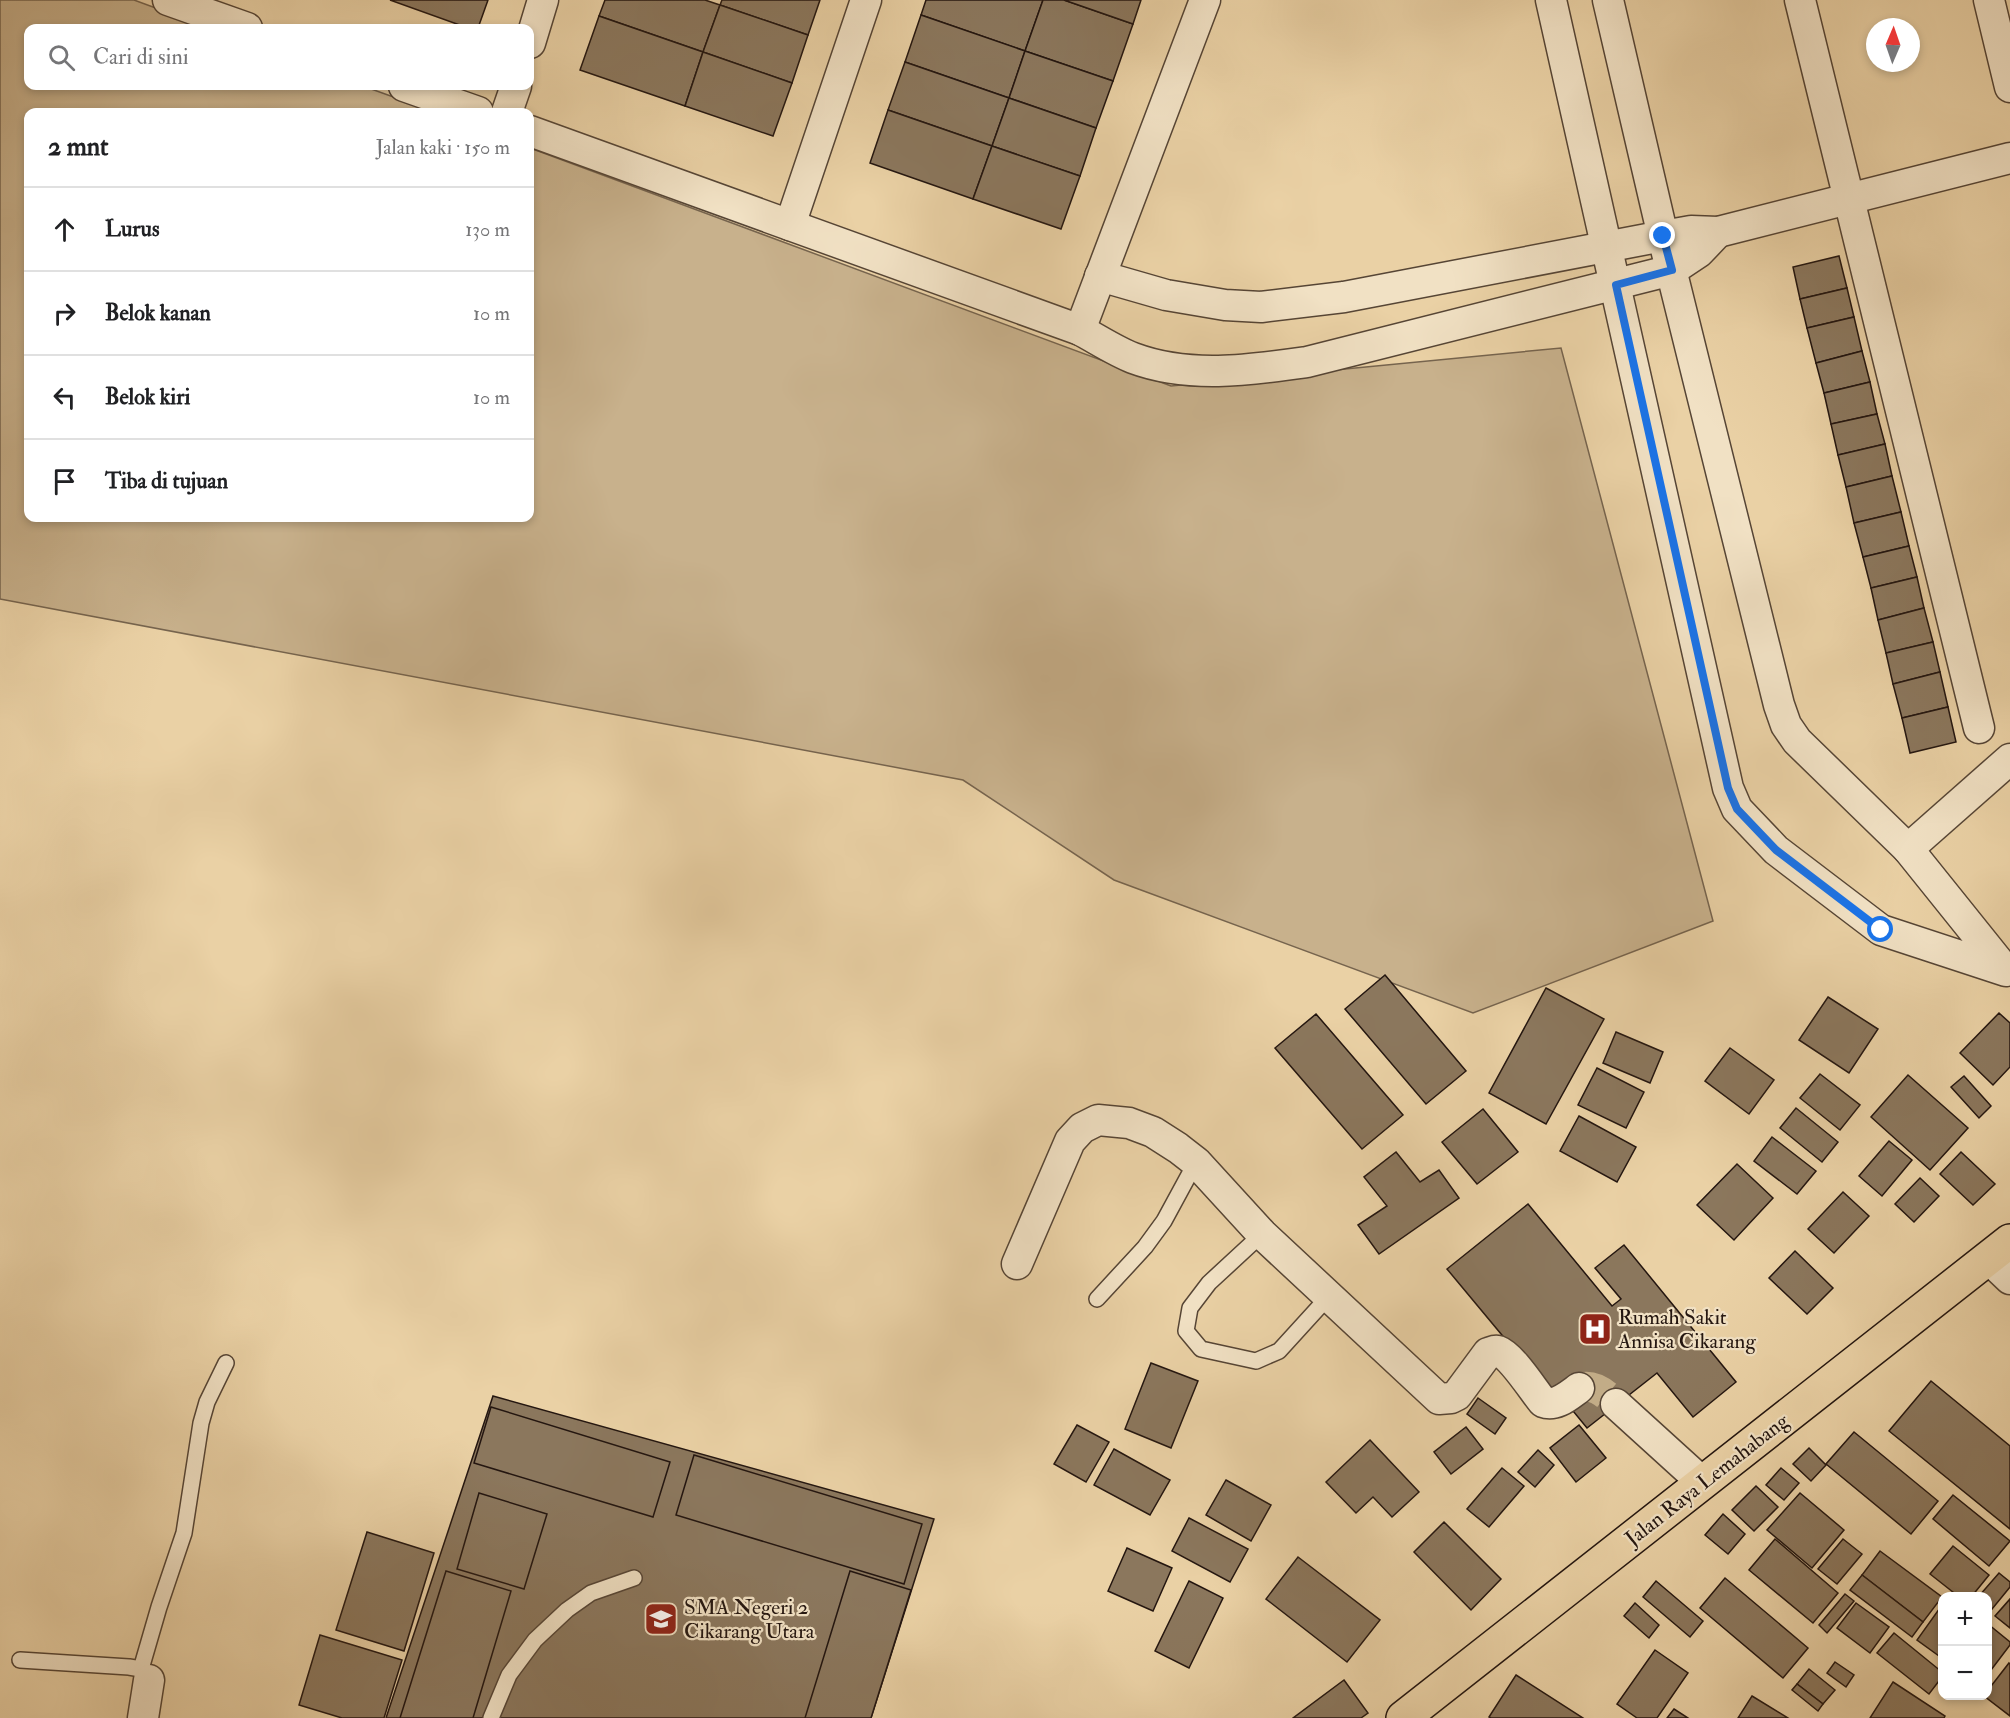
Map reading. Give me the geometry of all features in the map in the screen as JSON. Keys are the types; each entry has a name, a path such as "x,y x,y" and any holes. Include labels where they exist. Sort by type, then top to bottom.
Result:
{"main road":[{"name":"Jalan Raya Lemahabang","path":"1403,1718 1704,1483 2003,1260"}],"street":[{"path":"168,0 200,5 239,24"},
{"path":"534,30 543,0"},
{"path":"790,225 866,0"},
{"path":"1080,330 1205,0"},
{"path":"1551,0 1726,776 1737,809 1776,850 1881,930 2008,973"},
{"path":"1608,0 1663,236 1779,705 1786,725 1797,741 1908,849 2008,973"},
{"path":"1800,0 1979,728"},
{"path":"1989,0 2010,87"},
{"path":"415,90 467,108"},
{"path":"508,108 515,90"},
{"path":"534,132 1080,330 1133,358 1177,368 1246,371 1307,362 1616,285 1672,270 1699,252 1718,232"},
{"path":"1100,276 1166,295 1225,305 1261,307 1344,297 1663,236 1703,230 1718,232 2010,158"},
{"path":"1908,849 2010,759"},
{"path":"1017,1264 1070,1141 1082,1128 1098,1120 1129,1123 1152,1131 1196,1162 1262,1234 1330,1295 1438,1399 1457,1395 1488,1353 1493,1351 1498,1351 1507,1357 1543,1402 1548,1404 1559,1402 1579,1388"},
{"path":"1616,1404 1704,1483"},
{"path":"143,1718 145,1674"}],"lane":[{"path":"1096,1299 1158,1230 1196,1162"},
{"path":"1262,1234 1209,1283 1190,1308 1186,1331 1201,1349 1256,1361 1279,1351 1330,1295"},
{"path":"20,1660 145,1674 159,1607 184,1533 201,1423 207,1402 226,1363"},
{"path":"491,1718 508,1675 535,1640 567,1610 591,1593 634,1578"}],"shaded area":[{"path":"0,0 134,0 199,24 24,24 24,90 374,90 424,108 24,108 24,522 534,522 534,149 1171,386 1561,348 1713,921 1473,1013 1114,880 963,780 0,599"}],"building":[{"path":"390,0 488,0 479,24 457,24"},
{"path":"605,0 705,0 720,5 703,52 599,16"},
{"path":"722,0 820,0 808,35 720,5"},
{"path":"926,0 1043,0 1025,51 921,15"},
{"path":"1043,0 1064,0 1133,24 1113,81 1025,51"},
{"path":"1064,0 1141,0 1133,24"},
{"path":"720,5 808,35 792,83 703,52"},
{"path":"921,15 1025,51 1009,98 905,62"},
{"path":"599,16 703,52 685,106 580,70"},
{"path":"1025,51 1113,81 1096,128 1009,98"},
{"path":"703,52 792,83 773,136 685,106"},
{"path":"905,62 1009,98 992,146 888,110"},
{"path":"1009,98 1096,128 1080,176 992,146"},
{"path":"888,110 992,146 973,199 870,163"},
{"path":"992,146 1080,176 1061,229 973,199"},
{"path":"1839,256 1847,288 1800,299 1793,267"},
{"path":"1847,288 1854,317 1807,328 1800,299"},
{"path":"1854,317 1862,351 1816,363 1807,328"},
{"path":"1862,351 1870,382 1824,393 1816,363"},
{"path":"1870,382 1877,414 1831,424 1824,393"},
{"path":"1877,414 1885,444 1838,455 1831,424"},
{"path":"1885,444 1892,476 1846,487 1838,455"},
{"path":"1892,476 1901,512 1854,523 1846,487"},
{"path":"1901,512 1909,546 1863,557 1854,523"},
{"path":"1909,546 1917,577 1871,588 1863,557"},
{"path":"1917,577 1924,608 1878,620 1871,588"},
{"path":"1924,608 1933,642 1886,653 1878,620"},
{"path":"1933,642 1940,672 1893,684 1886,653"},
{"path":"1940,672 1948,707 1902,718 1893,684"},
{"path":"1948,707 1956,742 1910,753 1902,718"},
{"path":"1385,975 1466,1071 1426,1104 1345,1009"},
{"path":"1546,988 1604,1019 1546,1124 1489,1093"},
{"path":"1828,997 1878,1029 1849,1073 1799,1040"},
{"path":"1999,1013 2010,1023 2010,1067 1993,1085 1960,1053"},
{"path":"1316,1014 1403,1115 1362,1149 1275,1048"},
{"path":"1616,1032 1663,1052 1650,1083 1603,1063"},
{"path":"1730,1048 1774,1080 1749,1114 1705,1081"},
{"path":"1597,1068 1644,1092 1626,1128 1578,1105"},
{"path":"1820,1074 1860,1105 1840,1130 1800,1098"},
{"path":"1908,1075 1968,1128 1930,1170 1871,1117"},
{"path":"1964,1076 1991,1106 1979,1118 1951,1087"},
{"path":"1796,1108 1838,1142 1822,1162 1780,1128"},
{"path":"1483,1109 1518,1152 1477,1184 1442,1142"},
{"path":"1579,1116 1636,1147 1617,1182 1560,1151"},
{"path":"1772,1137 1816,1171 1797,1194 1754,1161"},
{"path":"1889,1141 1912,1160 1882,1196 1859,1176"},
{"path":"1396,1152 1420,1182 1439,1170 1459,1198 1379,1254 1358,1225 1387,1206 1364,1177"},
{"path":"1961,1152 1995,1184 1973,1205 1940,1174"},
{"path":"1737,1164 1773,1198 1734,1240 1697,1205"},
{"path":"1920,1178 1939,1196 1914,1222 1895,1204"},
{"path":"1843,1192 1869,1216 1834,1253 1808,1229"},
{"name":"Rumah Sakit Annisa Cikarang","path":"1528,1204 1612,1306 1621,1299 1595,1268 1624,1245 1736,1382 1693,1417 1657,1373 1587,1428 1569,1406 1510,1357 1516,1352 1447,1269"},
{"path":"1795,1251 1833,1288 1807,1314 1769,1278"},
{"path":"1151,1363 1198,1381 1171,1448 1125,1429"},
{"path":"1931,1381 2010,1446 2010,1529 1889,1431"},
{"name":"SMA Negeri 2 Cikarang Utara","path":"493,1396 934,1519 871,1718 386,1718"},
{"path":"1478,1398 1506,1418 1495,1434 1467,1414"},
{"path":"491,1407 670,1462 653,1517 474,1463"},
{"path":"1077,1425 1109,1442 1086,1482 1054,1464"},
{"path":"1579,1425 1606,1458 1576,1482 1550,1448"},
{"path":"1466,1427 1483,1449 1451,1474 1434,1452"},
{"path":"1854,1432 1938,1501 1911,1534 1826,1464"},
{"path":"1370,1440 1419,1492 1392,1517 1373,1497 1356,1513 1326,1482"},
{"path":"1809,1448 1826,1465 1811,1481 1793,1464"},
{"path":"1114,1449 1170,1480 1150,1515 1094,1485"},
{"path":"1538,1450 1554,1465 1535,1487 1518,1472"},
{"path":"694,1455 922,1524 904,1584 676,1515"},
{"path":"1502,1468 1524,1486 1489,1527 1467,1509"},
{"path":"1781,1468 1799,1483 1784,1500 1766,1485"},
{"path":"1226,1480 1271,1505 1251,1541 1206,1515"},
{"path":"1756,1486 1778,1507 1754,1531 1732,1510"},
{"path":"479,1493 547,1514 524,1589 457,1569"},
{"path":"1800,1493 1844,1530 1812,1568 1767,1530"},
{"path":"1953,1495 2010,1541 1989,1566 1933,1519"},
{"path":"1723,1514 1745,1534 1728,1554 1705,1535"},
{"path":"1189,1518 1248,1549 1230,1582 1172,1551"},
{"path":"1444,1522 1501,1579 1471,1610 1414,1552"},
{"path":"367,1532 434,1553 404,1651 336,1630"},
{"path":"1775,1539 1838,1593 1813,1623 1749,1570"},
{"path":"1843,1539 1862,1554 1837,1584 1818,1569"},
{"path":"1953,1546 1989,1575 1975,1592 1953,1592 1930,1574"},
{"path":"1127,1548 1172,1568 1153,1611 1108,1591"},
{"path":"1880,1551 1938,1594 1938,1602 1923,1622 1862,1575"},
{"path":"1298,1557 1380,1620 1347,1662 1266,1599"},
{"path":"446,1571 511,1591 473,1718 400,1718"},
{"path":"850,1571 911,1590 871,1718 805,1718"},
{"path":"1999,1573 2010,1582 2010,1587 1992,1609 1992,1592 1982,1592"},
{"path":"1862,1575 1923,1622 1912,1637 1850,1590"},
{"path":"1725,1578 1808,1648 1783,1678 1700,1608"},
{"path":"1189,1581 1223,1598 1189,1668 1155,1651"},
{"path":"1656,1581 1703,1621 1690,1637 1643,1597"},
{"path":"1845,1594 1854,1601 1827,1633 1819,1625"},
{"path":"2010,1599 2010,1628 1995,1616"},
{"path":"1635,1603 1659,1625 1649,1638 1624,1616"},
{"path":"1856,1603 1889,1627 1870,1653 1837,1628"},
{"path":"1938,1611 1938,1655 1917,1640"},
{"path":"1992,1627 2010,1642 1992,1669"},
{"path":"1894,1633 1938,1669 1938,1682 1929,1694 1877,1653"},
{"path":"320,1635 402,1660 384,1718 342,1718 299,1705"},
{"path":"1655,1650 1688,1673 1657,1718 1637,1718 1617,1704"},
{"path":"1835,1662 1854,1675 1846,1687 1827,1673"},
{"path":"2009,1663 2010,1716 1989,1700 1992,1700 1992,1685"},
{"path":"1809,1669 1835,1690 1823,1704 1797,1684"},
{"path":"1516,1675 1583,1718 1489,1717"},
{"path":"1344,1680 1368,1713 1361,1718 1293,1718"},
{"path":"1893,1682 1945,1716 1944,1718 1870,1718"},
{"path":"1797,1684 1823,1704 1818,1711 1792,1690"},
{"path":"1752,1696 1788,1718 1738,1718"},
{"path":"1674,1709 1688,1718 1667,1718"}],"tunnel":[{"path":"1579,1388 1595,1388 1616,1404"}],"place":[{"name":"Rumah Sakit Annisa Cikarang","path":"1595,1329"},
{"name":"SMA Negeri 2 Cikarang Utara","path":"661,1619"}],"route":[{"path":"1663,236 1672,270 1616,285 1728,788 1737,809 1776,850 1881,930"}]}
